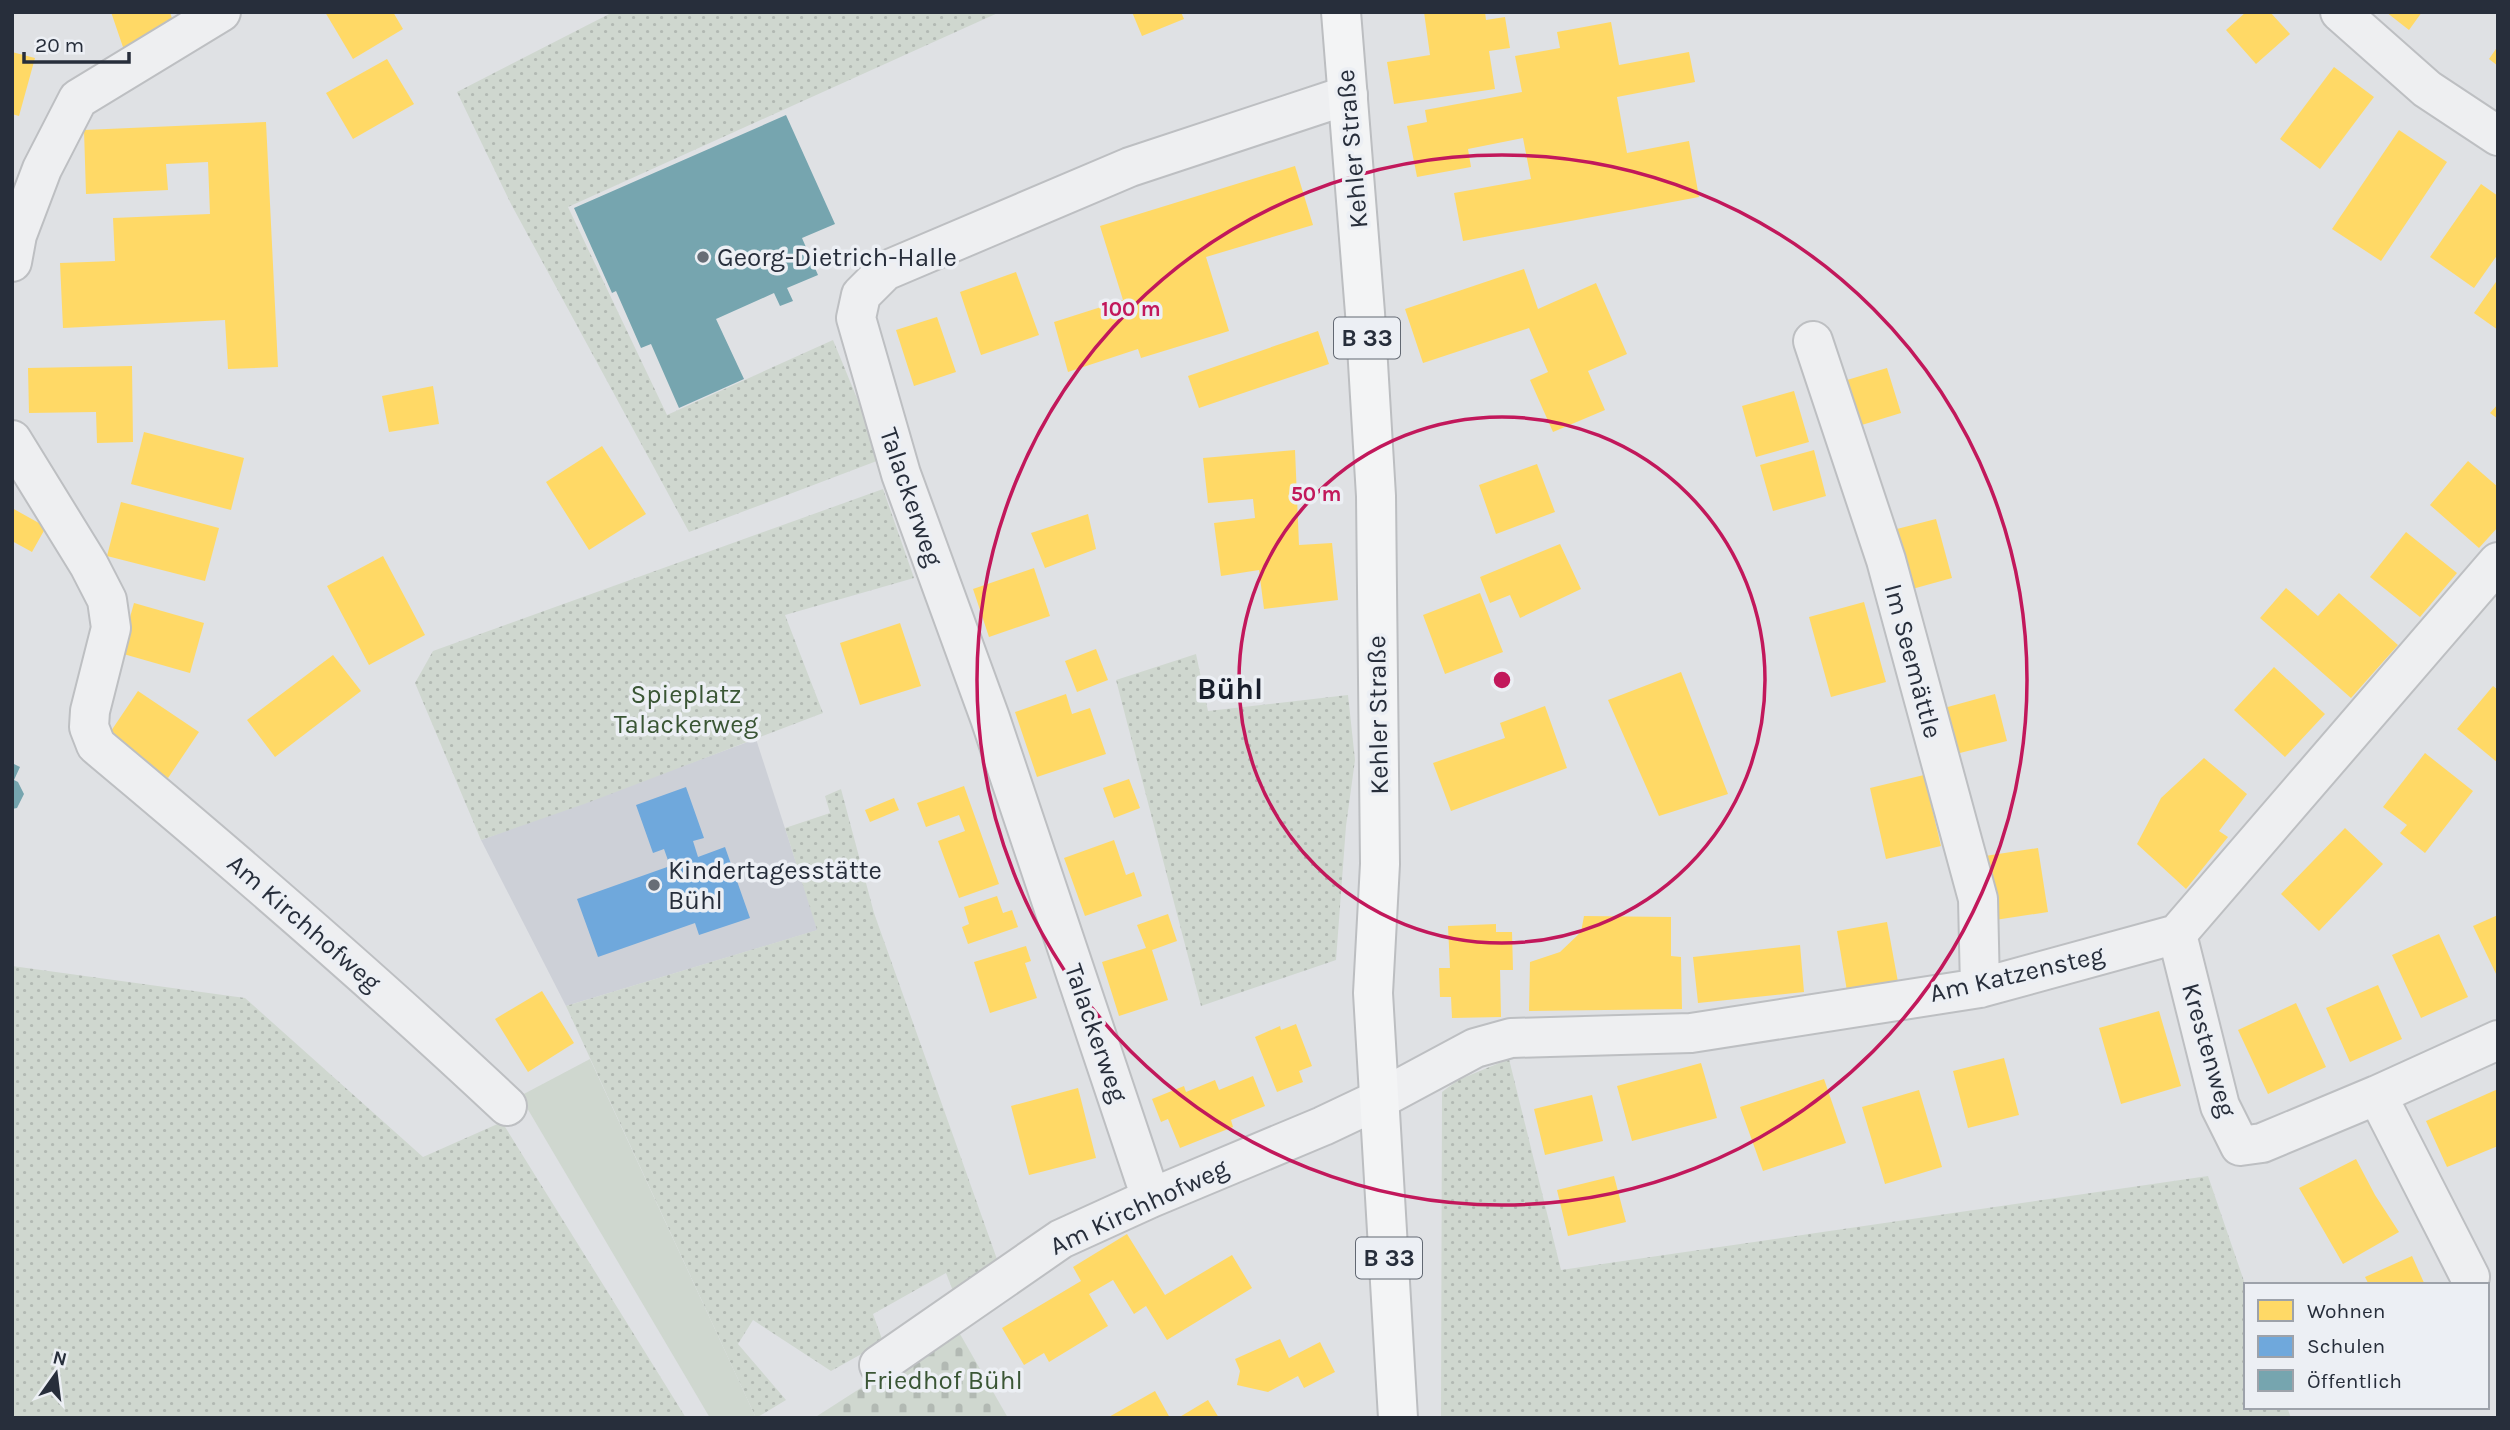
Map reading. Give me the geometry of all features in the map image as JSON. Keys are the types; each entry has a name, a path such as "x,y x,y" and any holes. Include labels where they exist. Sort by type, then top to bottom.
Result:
{"main road":[{"name":"Kehler Straße","path":"1341,12 1376,496 1380,864 1373,993 1398,1418"}],"street":[{"path":"12,262 18,235 42,169 78,99 220,12"},
{"path":"2340,12 2427,89 2498,136"},
{"name":"Talackerweg","path":"1151,1198 990,718 901,474 856,318 861,295 885,271 1130,167 1348,95"},
{"name":"Im Seemättle","path":"1813,341 1885,560 1978,900 1980,988"},
{"name":"Am Kirchhofweg","path":"12,440 89,565 107,600 111,628 90,711 89,727 96,745 202,834 507,1106"},
{"path":"2177,934 2498,562"},
{"name":"Am Katzensteg","path":"1380,1099 1475,1048 1511,1038 1691,1032 1980,988 2177,934"},
{"name":"Krestenweg","path":"2177,934 2220,1105 2240,1146 2262,1143 2498,1040"},
{"path":"2377,1095 2470,1278"},
{"name":"Am Kirchhofweg","path":"879,1365 1062,1238 1380,1099"}],"shaded area":[{"name":"Kindertagesstätte Bühl","path":"756,739 818,930 566,1006 481,840"}],"green space":[{"path":"613,12 1000,12 568,207 667,415 833,340 882,459 689,532 511,204 457,92"},
{"name":"Spieplatz Talackerweg","path":"883,489 914,578 785,615 823,713 587,803 481,840 415,683 433,651"},
{"path":"1196,654 1208,711 1348,695 1355,760 1346,826 1336,960 1201,1006 1116,680"},
{"path":"841,789 874,913 998,1262 953,1291 946,1273 873,1314 883,1342 831,1371 753,1320 738,1344 786,1400 756,1418 566,1006 817,930 785,828 830,813 825,796"},
{"path":"12,966 245,998 423,1157 502,1122 686,1418 12,1418"},
{"path":"590,1059 756,1418 710,1418 520,1096"},
{"path":"1509,1059 1561,1270 2208,1176 2245,1283 2244,1409 2288,1409 2291,1418 1441,1418 1442,1092 1458,1080"},
{"name":"Friedhof Bühl","path":"956,1327 1008,1418 814,1418"}],"building: Wohnen":[{"path":"111,12 170,12 175,28 124,50"},
{"path":"325,12 393,12 403,29 353,59"},
{"path":"1132,12 1181,12 1184,19 1142,36"},
{"path":"1424,12 1485,12 1486,20 1505,17 1510,48 1489,51 1495,89 1394,104 1387,62 1430,55"},
{"path":"2246,12 2270,12 2290,34 2256,64 2226,30"},
{"path":"2386,12 2422,12 2409,30"},
{"path":"1611,22 1619,65 1689,52 1695,82 1617,97 1627,153 1689,141 1699,197 1463,241 1454,193 1531,179 1523,138 1468,149 1471,167 1417,177 1407,126 1427,122 1425,110 1522,92 1515,56 1560,48 1557,32"},
{"path":"2498,46 2498,66 2489,59"},
{"path":"12,52 35,58 19,116 12,114"},
{"path":"387,59 414,104 353,139 326,93"},
{"path":"2334,67 2374,97 2320,169 2280,139"},
{"path":"266,122 278,367 228,369 225,320 63,328 60,263 115,261 113,218 210,214 208,162 166,164 168,190 86,194 84,130"},
{"path":"2399,130 2447,162 2381,261 2332,229"},
{"path":"1295,166 1313,225 1206,257 1229,331 1141,358 1138,349 1068,372 1054,322 1123,300 1100,226"},
{"path":"2481,184 2498,196 2498,254 2474,288 2430,257"},
{"path":"1524,269 1538,309 1596,283 1627,354 1588,371 1605,410 1553,432 1530,380 1548,372 1529,328 1423,363 1405,309"},
{"path":"1016,272 1039,335 981,355 960,292"},
{"path":"2498,279 2498,330 2474,313"},
{"path":"937,317 956,372 914,386 896,330"},
{"path":"1318,331 1329,364 1199,408 1188,376"},
{"path":"132,366 133,442 97,443 96,412 29,413 28,368"},
{"path":"1887,368 1901,413 1852,428 1837,383"},
{"path":"433,386 439,424 389,432 382,396"},
{"path":"1794,391 1809,442 1756,457 1742,406"},
{"path":"2498,404 2498,419 2490,413"},
{"path":"144,432 244,458 231,510 131,484"},
{"path":"602,446 646,514 589,550 546,482"},
{"path":"1295,450 1299,545 1332,543 1338,600 1264,609 1259,570 1221,576 1214,523 1255,518 1253,499 1208,503 1203,458"},
{"path":"1814,450 1826,496 1773,511 1760,465"},
{"path":"2468,461 2498,487 2498,527 2479,548 2430,505"},
{"path":"1537,464 1555,512 1496,534 1479,485"},
{"path":"121,502 219,528 205,581 107,556"},
{"path":"12,508 46,527 32,552 12,541"},
{"path":"1088,514 1096,549 1045,568 1031,533"},
{"path":"1936,519 1952,578 1905,591 1889,531"},
{"path":"2406,532 2457,573 2420,617 2370,577"},
{"path":"1560,544 1581,589 1520,618 1510,595 1490,603 1480,577"},
{"path":"383,556 425,635 369,665 327,586"},
{"path":"1034,568 1050,616 989,637 973,589"},
{"path":"2286,588 2318,616 2339,593 2398,645 2351,698 2260,618"},
{"path":"1480,593 1503,652 1445,674 1423,615"},
{"path":"1864,602 1886,682 1831,697 1809,617"},
{"path":"134,603 204,623 190,673 120,653"},
{"path":"900,623 921,686 860,705 840,643"},
{"path":"1096,649 1108,680 1077,692 1065,661"},
{"path":"333,655 361,691 275,757 247,720"},
{"path":"2274,667 2325,714 2285,757 2234,710"},
{"path":"1681,672 1728,794 1659,816 1608,700"},
{"path":"2493,686 2498,690 2498,763 2457,729"},
{"path":"138,691 199,732 168,778 107,737"},
{"path":"1066,694 1072,714 1090,708 1106,754 1037,777 1015,712"},
{"path":"1995,694 2007,741 1956,754 1944,708"},
{"path":"1545,706 1567,768 1451,811 1433,763 1505,738 1500,723"},
{"path":"2425,753 2473,791 2425,853 2400,833 2407,825 2383,807"},
{"path":"2204,758 2247,794 2219,831 2228,837 2186,889 2137,844 2161,798"},
{"path":"1924,775 1941,846 1886,859 1870,788"},
{"path":"1129,779 1140,808 1114,818 1103,788"},
{"path":"964,786 999,884 959,898 938,841 965,831 959,815 926,827 917,803"},
{"path":"894,798 899,810 870,822 865,810"},
{"path":"2345,828 2383,864 2319,931 2281,894"},
{"path":"1114,840 1126,875 1134,872 1142,896 1085,916 1064,858"},
{"path":"2038,848 2048,912 1995,920 1985,856"},
{"path":"997,896 1003,913 1012,910 1018,927 968,944 962,927 969,924 964,907"},
{"path":"1168,914 1177,941 1152,950 1168,1000 1119,1016 1102,962 1146,948 1137,925"},
{"path":"2498,915 2498,978 2473,926"},
{"path":"1584,916 1671,917 1671,956 1681,957 1682,1009 1529,1011 1530,962 1560,952 1581,932"},
{"path":"1887,922 1898,982 1847,991 1837,931"},
{"path":"1496,924 1496,932 1512,932 1513,970 1500,970 1501,1017 1452,1018 1451,997 1440,997 1439,968 1450,968 1448,926"},
{"path":"2439,934 2468,997 2421,1018 2392,955"},
{"path":"1800,945 1804,992 1698,1003 1693,957"},
{"path":"1026,946 1031,961 1025,963 1037,998 990,1013 974,962"},
{"path":"2378,985 2402,1039 2350,1062 2326,1008"},
{"path":"542,991 574,1043 528,1072 495,1019"},
{"path":"2296,1003 2326,1067 2268,1094 2238,1030"},
{"path":"2159,1011 2181,1086 2121,1104 2099,1028"},
{"path":"1296,1024 1312,1066 1299,1071 1303,1082 1277,1092 1255,1037 1280,1026 1281,1030"},
{"path":"2004,1058 2019,1115 1968,1128 1953,1071"},
{"path":"1701,1063 1717,1118 1632,1141 1617,1086"},
{"path":"1253,1076 1265,1106 1231,1120 1233,1127 1180,1148 1168,1119 1161,1122 1152,1099 1184,1086 1186,1092 1215,1080 1219,1090"},
{"path":"1824,1079 1846,1143 1763,1171 1740,1107"},
{"path":"1078,1088 1096,1158 1029,1175 1011,1106"},
{"path":"2498,1089 2498,1146 2447,1167 2426,1121"},
{"path":"1919,1090 1942,1167 1885,1184 1862,1107"},
{"path":"1592,1095 1603,1141 1545,1155 1534,1109"},
{"path":"2356,1159 2399,1232 2343,1264 2299,1188"},
{"path":"1614,1176 1626,1222 1568,1236 1557,1190"},
{"path":"1127,1234 1165,1295 1232,1255 1252,1288 1167,1340 1146,1306 1134,1314 1113,1280 1089,1294 1108,1326 1049,1362 1044,1353 1024,1365 1002,1328 1081,1281 1073,1267"},
{"path":"2412,1256 2424,1283 2368,1283 2365,1277"},
{"path":"1280,1339 1289,1358 1320,1342 1335,1372 1304,1388 1298,1376 1268,1392 1237,1385 1240,1371 1235,1359"},
{"path":"1155,1391 1170,1418 1107,1418"},
{"path":"1208,1400 1219,1418 1178,1418"}],"building: Schulen":[{"path":"686,787 704,838 693,841 698,857 725,847 750,918 699,935 695,923 598,957 577,899 670,866 664,849 653,853 636,805"}],"building: Öffentlich":[{"name":"Georg-Dietrich-Halle","path":"786,115 835,224 802,238 818,275 787,288 793,301 780,306 774,293 716,319 744,379 679,408 651,344 641,348 616,291 612,293 574,208"},
{"path":"12,763 20,767 14,780 24,794 17,808 12,809"}],"place":[{"name":"Georg-Dietrich-Halle","path":"703,257"},
{"name":"Kindertagesstätte Bühl","path":"654,885"}],"district":[{"name":"Bühl","path":"1230,689"}]}
